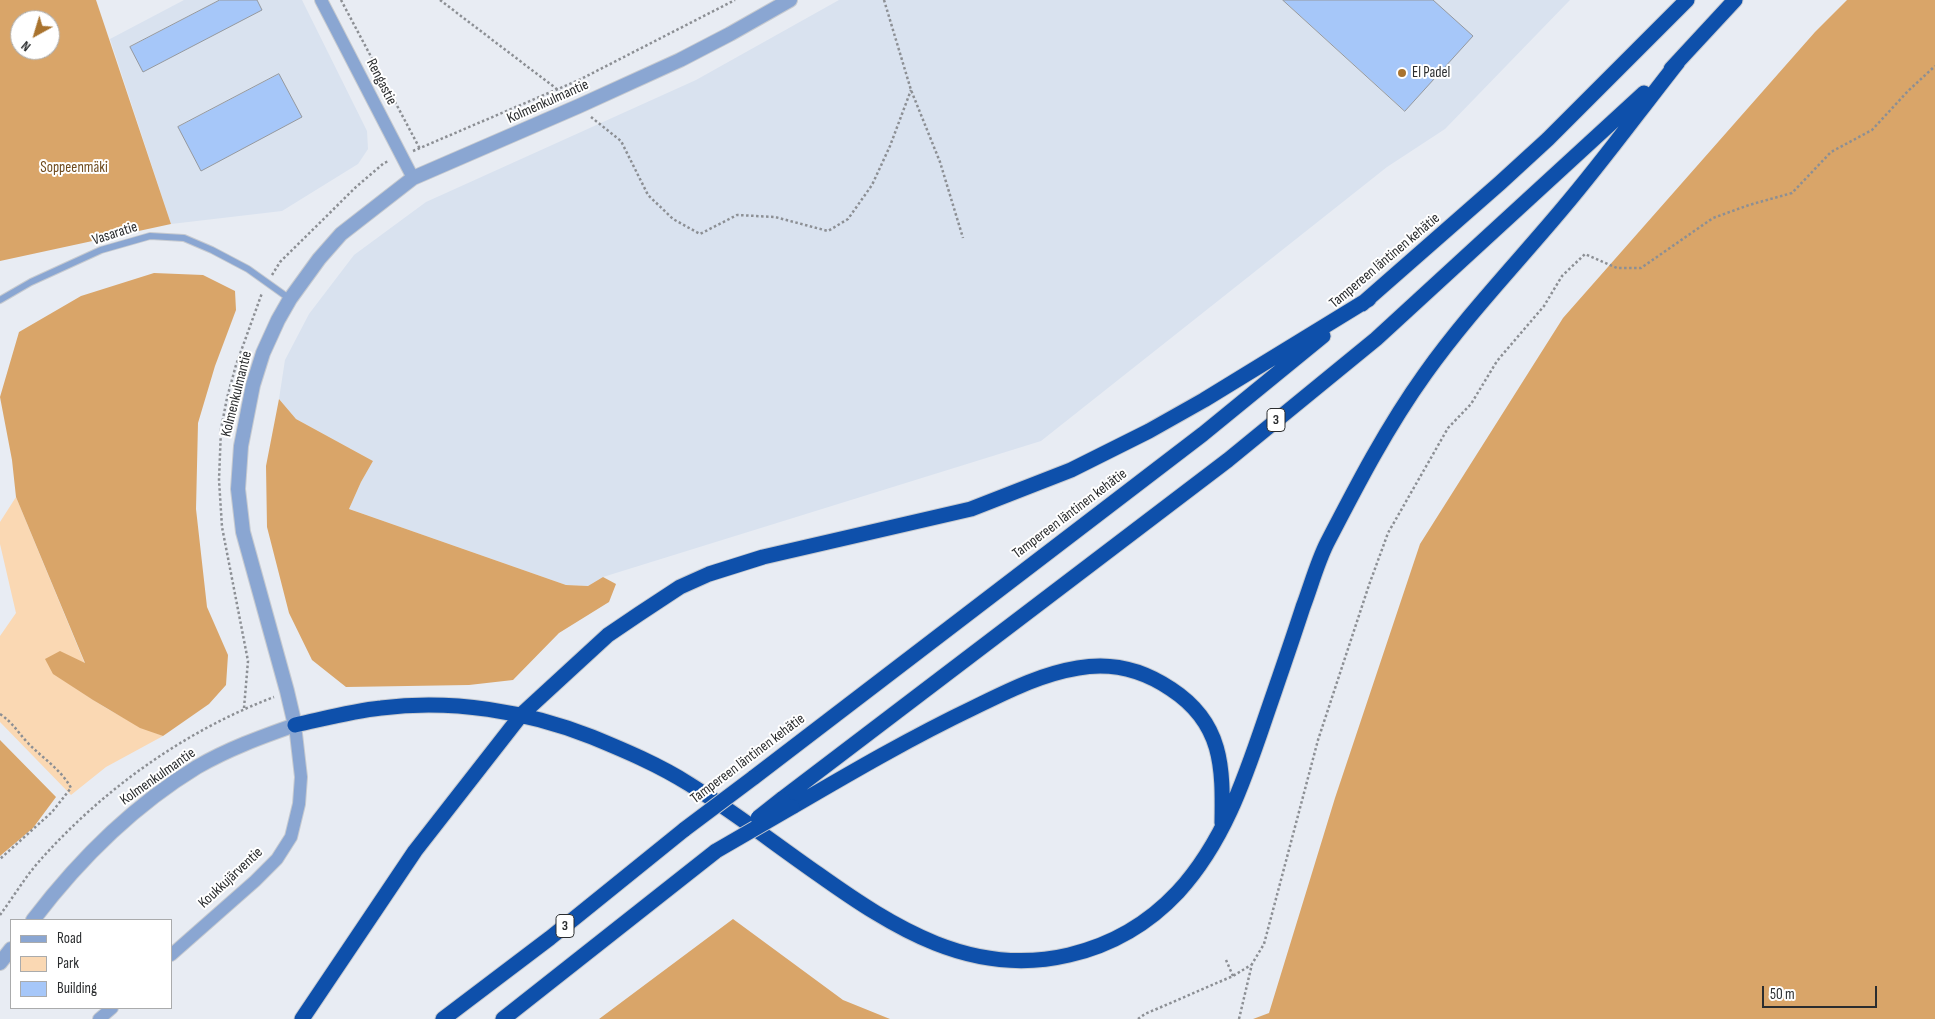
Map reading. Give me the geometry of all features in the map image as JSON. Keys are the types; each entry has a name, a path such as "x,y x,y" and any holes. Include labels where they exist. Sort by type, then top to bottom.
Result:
{"highway":[{"name":"Tampereen läntinen kehätie","path":"443,1019 550,938 685,829 1203,434 1369,298 1452,227 1528,158 1687,0"},
{"name":"3","path":"503,1019 716,851 787,803 1228,460 1376,339 1678,62 1736,0"},
{"path":"295,725 380,708 419,705 458,706 522,714 587,735 640,757 688,784 875,914 904,931 932,943 977,957 1008,960 1043,960 1078,953 1122,936 1158,911 1175,895 1207,855 1222,829 1244,782 1324,550 1386,434 1426,373 1448,344 1510,267 1565,206 1678,62"},
{"path":"302,1019 415,851 522,714 608,635 680,587 709,574 763,557 971,509 1071,470 1149,431 1196,404 1369,298"},
{"path":"787,803 952,718 1015,688 1050,674 1080,668 1126,668 1146,674 1182,696 1202,717 1213,734 1223,780 1222,829"}],"street":[{"name":"Rengastie","path":"321,0 413,178"},
{"name":"Kolmenkulmantie","path":"34,919 71,874 96,848 150,799 197,767 244,744 295,725 243,532 238,489 240,446 253,385 263,352 290,299 319,259 341,234 413,178 579,106 689,55 790,0"},
{"name":"Koukkujärventie","path":"172,954 255,881 277,859 291,837 299,804 301,777 295,725"},
{"path":"0,963 10,949"},
{"path":"99,1019 111,1009"}],"lane":[{"name":"Vasaratie","path":"0,300 31,282 101,250 150,236 184,238 212,250 248,270 290,299"}],"path":[{"path":"341,0 420,149"},
{"path":"440,0 579,106 621,141 648,195 673,218 700,234 737,215 775,216 828,231 848,219 872,185 890,146 911,90"},
{"path":"244,708 248,661 222,527 219,480 221,429 236,365 266,283 280,262 356,187 384,163 558,90 735,0"},
{"path":"884,0 911,90 940,162 963,238"},
{"path":"1239,1019 1252,964 1264,944 1318,740 1369,585 1388,533 1448,428 1471,404 1497,361 1544,306 1562,276 1586,254 1617,268 1640,268 1713,218 1792,192 1831,152 1872,130 1935,66"},
{"path":"0,915 43,857 87,813 124,782 170,749 244,708 287,691"},
{"path":"0,714 12,722 28,743 66,779 71,788 52,812 0,859"},
{"path":"1226,960 1233,976"},
{"path":"1138,1019 1145,1014 1233,976 1252,964"}],"shaded area":[{"path":"184,0 302,0 367,131 368,149 358,164 282,211 171,224 110,39"},
{"path":"839,0 1570,0 1445,129 1387,167 1041,441 603,577 588,586 566,585 349,509 373,461 296,419 279,399 285,360 309,314 354,255 426,202 696,80"}],"green space":[{"name":"Soppeenmäki","path":"0,0 96,0 171,224 0,261"},
{"path":"1847,0 1935,0 1935,1019 1253,1019 1269,1013 1335,798 1420,544 1563,318 1815,32"},
{"path":"154,273 203,275 235,291 236,310 215,366 198,423 196,509 207,607 228,655 226,685 209,704 163,736 140,728 53,674 45,659 60,651 85,663 16,497 12,460 0,397 19,332 81,296"},
{"path":"279,399 296,419 373,461 349,509 566,585 588,586 603,577 616,584 609,602 559,633 513,680 469,685 346,687 312,660 289,613 267,527 266,466"},
{"path":"16,497 85,664 53,673 120,716 163,736 106,767 71,795 0,722 0,636 16,613 0,544 0,522"},
{"path":"0,740 56,797 33,828 0,856"},
{"path":"733,919 843,1000 890,1019 599,1019"}],"building":[{"path":"220,0 257,0 262,10 143,72 130,47"},
{"name":"El Padel","path":"1283,0 1433,0 1473,36 1405,111"},
{"path":"279,74 302,117 201,171 178,127"}],"place":[{"name":"El Padel","path":"1402,73"}]}
